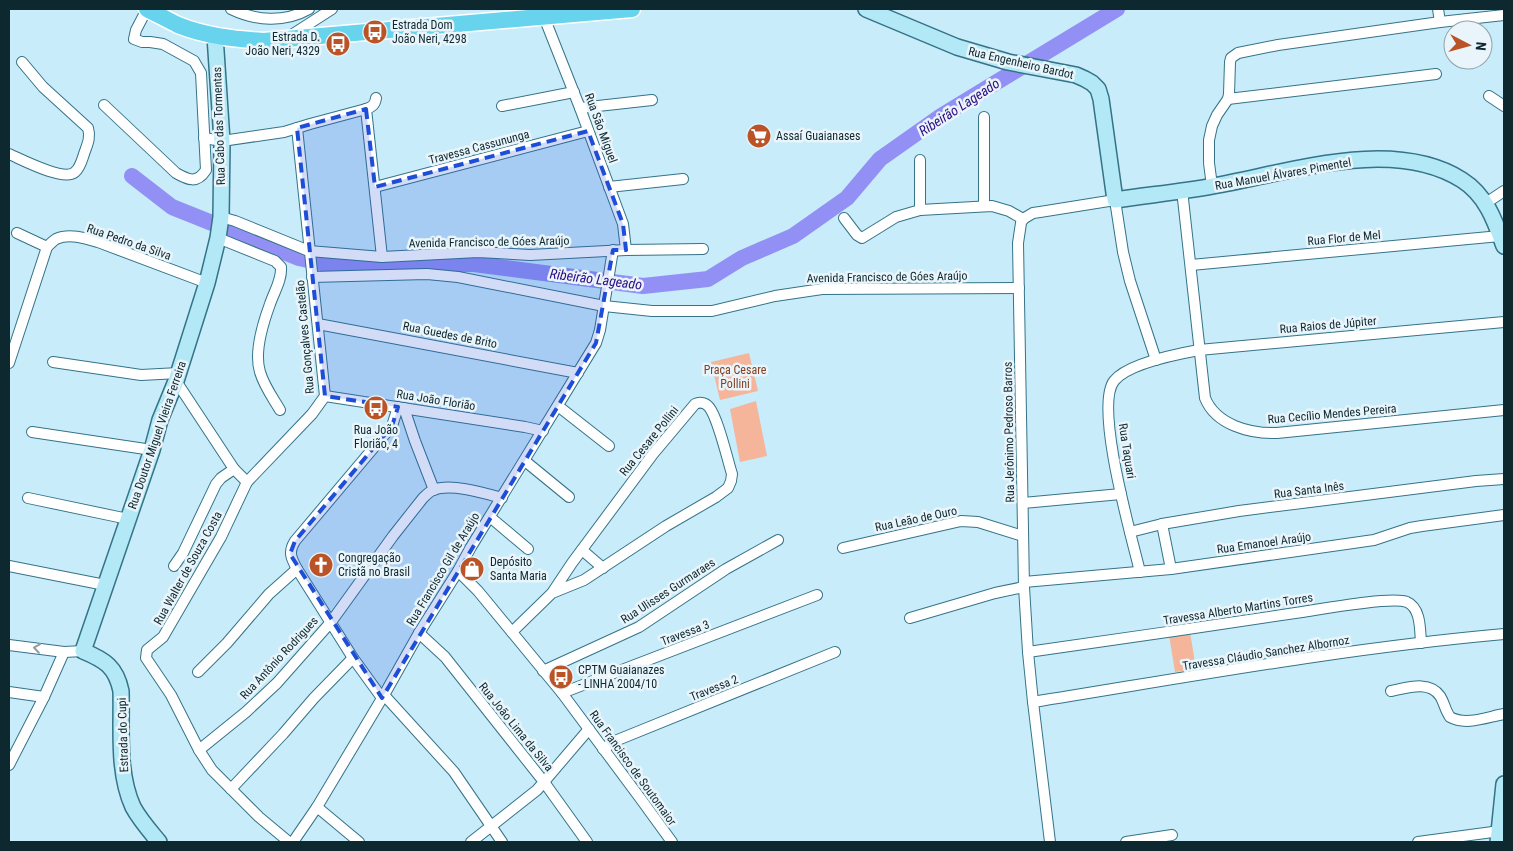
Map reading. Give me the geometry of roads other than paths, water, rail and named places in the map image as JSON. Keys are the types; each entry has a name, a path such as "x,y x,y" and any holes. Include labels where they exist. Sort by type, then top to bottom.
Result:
{"main road":[{"path":"147,9 178,25 215,36 238,40 263,41 282,41 544,17 596,10 632,9"}],"street":[{"path":"104,105 176,173 186,179 195,180 202,176 206,170 201,73 194,61 163,44 142,42 134,39 136,30 147,9"},
{"path":"231,9 244,15 263,19 291,17 309,9"},
{"path":"282,41 332,9"},
{"name":"Rua Engenheiro Bardot","path":"866,9 957,47 1008,62 1076,75 1092,83 1098,89 1101,99 1115,200"},
{"path":"1438,9 1440,22"},
{"path":"1212,186 1209,140 1217,115 1228,99 1231,58 1238,53 1278,45 1504,15"},
{"name":"Rua São Miguel","path":"544,17 623,224 626,250"},
{"name":"Rua Cabo das Tormentas","path":"215,36 222,140 221,217"},
{"path":"9,154 36,166 60,174 71,175 79,167 90,134 88,128 43,88 22,62"},
{"path":"1228,99 1436,74"},
{"path":"502,106 574,92"},
{"path":"1489,96 1504,106"},
{"path":"204,138 222,140 284,132 366,109 376,103 376,98"},
{"path":"580,108 652,100"},
{"path":"366,109 382,257"},
{"path":"984,117 984,206"},
{"name":"Rua Gonçalves Castelão","path":"246,485 312,414 325,396 297,128"},
{"name":"Travessa Cassununga","path":"375,187 588,131"},
{"name":"Rua Manuel Álvares Pimentel","path":"1023,219 1033,213 1212,186 1320,165 1395,159 1417,162 1462,180 1486,203 1502,241"},
{"path":"920,160 920,210"},
{"path":"609,187 683,179"},
{"name":"Rua Cecílio Mendes Pereira","path":"1182,190 1205,398 1208,407 1214,414 1240,428 1262,433 1277,433 1504,410"},
{"path":"1486,203 1504,191"},
{"path":"1115,200 1123,252 1130,280 1156,360"},
{"path":"844,218 857,235 862,238 896,217 920,210 984,206 1000,208 1023,219"},
{"name":"Avenida Francisco de Góes Araújo","path":"221,217 235,220 310,254 382,257 478,252 530,255 613,250 703,249"},
{"name":"Rua Doutor Miguel Vieira Ferreira","path":"82,651 152,450 160,420 177,377 207,283 221,217"},
{"name":"Rua Jerônimo Pedroso Barros","path":"1023,219 1020,223 1018,243 1018,288 1024,585 1033,702 1050,842"},
{"path":"9,363 14,335 46,247 17,233"},
{"name":"Rua Pedro da Silva","path":"46,247 56,239 82,237 207,283"},
{"path":"218,238 275,261 281,267 280,278 270,304 257,358 264,382 280,410"},
{"name":"Rua Flor de Mel","path":"1191,265 1502,241"},
{"name":"Rua Francisco Gil de Araújo","path":"293,842 317,807 419,633 596,343 600,330 613,250"},
{"name":"Avenida Francisco de Góes Araújo","path":"312,275 427,274 450,276 604,306 652,310 712,311 776,296 822,289 1018,288"},
{"name":"Rua Raios de Júpiter","path":"1156,360 1199,350 1504,322"},
{"name":"Rua Guedes de Brito","path":"318,324 578,373"},
{"name":"Rua Taquari","path":"1140,572 1113,459 1108,405 1110,390 1120,375 1156,360"},
{"path":"53,362 141,375 177,377 246,485"},
{"name":"Rua João Florião","path":"325,396 543,431"},
{"name":"Rua Cesare Pollini","path":"512,632 552,593 653,454 695,404 699,402 704,403 709,407 716,422 732,474 728,488 584,580 552,593"},
{"path":"558,406 609,446"},
{"path":"401,408 434,490 450,488 476,491 502,498"},
{"path":"401,408 387,432 295,540 290,554 297,569 354,658 383,697 454,772 502,842"},
{"path":"32,432 152,450"},
{"path":"525,461 569,497"},
{"path":"174,566 216,484 234,468"},
{"name":"Rua Santa Inês","path":"1130,532 1162,524 1239,512 1504,478"},
{"name":"Rua Walter de Souza Costa","path":"246,485 221,537 163,637 148,649 146,658 171,694 199,750 212,770 259,817 289,842"},
{"name":"Rua Antônio Rodrigues","path":"199,750 246,712 270,689 331,622 393,536 423,498 434,490"},
{"path":"1022,503 1121,494"},
{"path":"28,498 128,519"},
{"name":"Rua Emanoel Araújo","path":"910,618 1024,585 1140,572 1374,540 1410,528 1504,515"},
{"path":"490,517 528,549"},
{"name":"Rua Leão de Ouro","path":"843,548 961,521 978,522 1023,536"},
{"path":"1162,524 1171,568"},
{"name":"Rua Ulisses Gurmaraes","path":"543,671 639,627 726,569 778,540"},
{"path":"582,550 603,568"},
{"path":"9,566 105,585"},
{"path":"198,672 227,643 269,594 297,569"},
{"name":"Rua Francisco de Soutomaior","path":"458,571 478,591 562,693 672,842"},
{"name":"Travessa 3","path":"562,693 817,595"},
{"name":"Travessa Alberto Martins Torres","path":"1028,652 1324,608 1395,600 1408,602 1413,606 1418,617 1421,643"},
{"name":"Rua João Lima da Silva","path":"419,633 445,657 544,782 587,842"},
{"name":"Travessa Cláudio Sanchez Albornoz","path":"1033,702 1282,662 1504,634"},
{"name":"Estrada do Cupi","path":"9,644 64,652 82,651 98,657 110,666 119,682 121,692 122,764 127,791 140,819 159,842"},
{"path":"9,765 44,697 64,652"},
{"name":"Travessa 2","path":"603,749 615,741 835,652"},
{"path":"230,789 354,658"},
{"path":"1391,691 1417,686 1432,688 1440,696 1450,717 1458,720 1476,720 1504,714"},
{"path":"9,692 44,697"},
{"path":"471,842 537,790 589,729"},
{"path":"1418,842 1499,837 1504,786"},
{"path":"317,807 359,842"},
{"path":"1126,842 1172,836"}],"waterway":[{"name":"Ribeirão Lageado","path":"132,176 172,207 299,258 330,265 474,264 643,286 708,279 742,258 793,236 847,198 880,159 941,116 1117,9"}],"place":[{"name":"Estrada Dom João Neri, 4298","path":"375,32"},
{"name":"Estrada D. João Neri, 4329","path":"338,44"},
{"name":"Assaí Guaianases","path":"759,136"},
{"name":"Rua João Florião, 4","path":"376,408"},
{"name":"Congregação Cristã no Brasil","path":"321,565"},
{"name":"Depósito Santa Maria","path":"472,569"},
{"name":"CPTM Guaianazes - LINHA 2004/10","path":"561,677"}],"park label":[{"name":"Praça Cesare Pollini","path":"735,377"}]}
